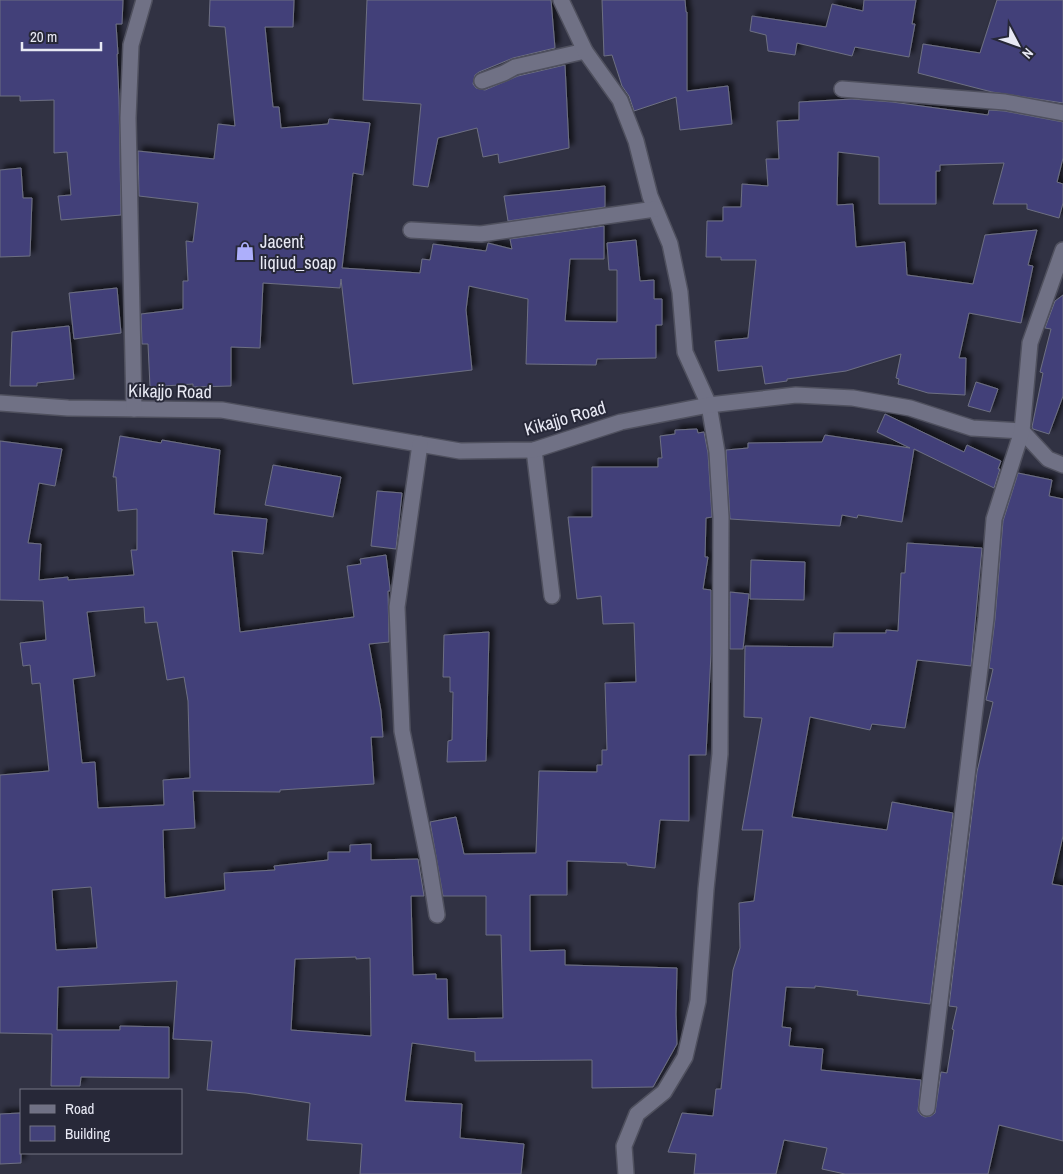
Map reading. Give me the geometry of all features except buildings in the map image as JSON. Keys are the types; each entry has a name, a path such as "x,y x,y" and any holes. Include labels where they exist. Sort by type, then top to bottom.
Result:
{"street":[{"path":"134,409 128,118 131,45 144,0"},
{"path":"561,0 585,51 620,100 636,141 650,196 670,244 680,292 686,352 709,405 717,452 721,517 720,754 706,889 698,1001 685,1056 664,1092 637,1114 627,1138 624,1146 626,1174"},
{"path":"482,81 515,67 585,51"},
{"path":"842,89 1005,102 1063,113"},
{"path":"411,230 481,234 656,209"},
{"path":"927,1108 986,618 994,518 1022,431 1030,343 1063,250"},
{"name":"Kikajjo Road","path":"0,403 68,408 222,410 460,451 534,450 621,422 709,405 796,394 853,398 910,408 972,428 1022,431"},
{"path":"1022,431 1048,459 1063,465"},
{"path":"420,444 397,607 402,731 428,859 437,915"},
{"path":"534,450 552,596"}],"place":[{"name":"Jacent liqiud_soap","path":"245,251"}]}
